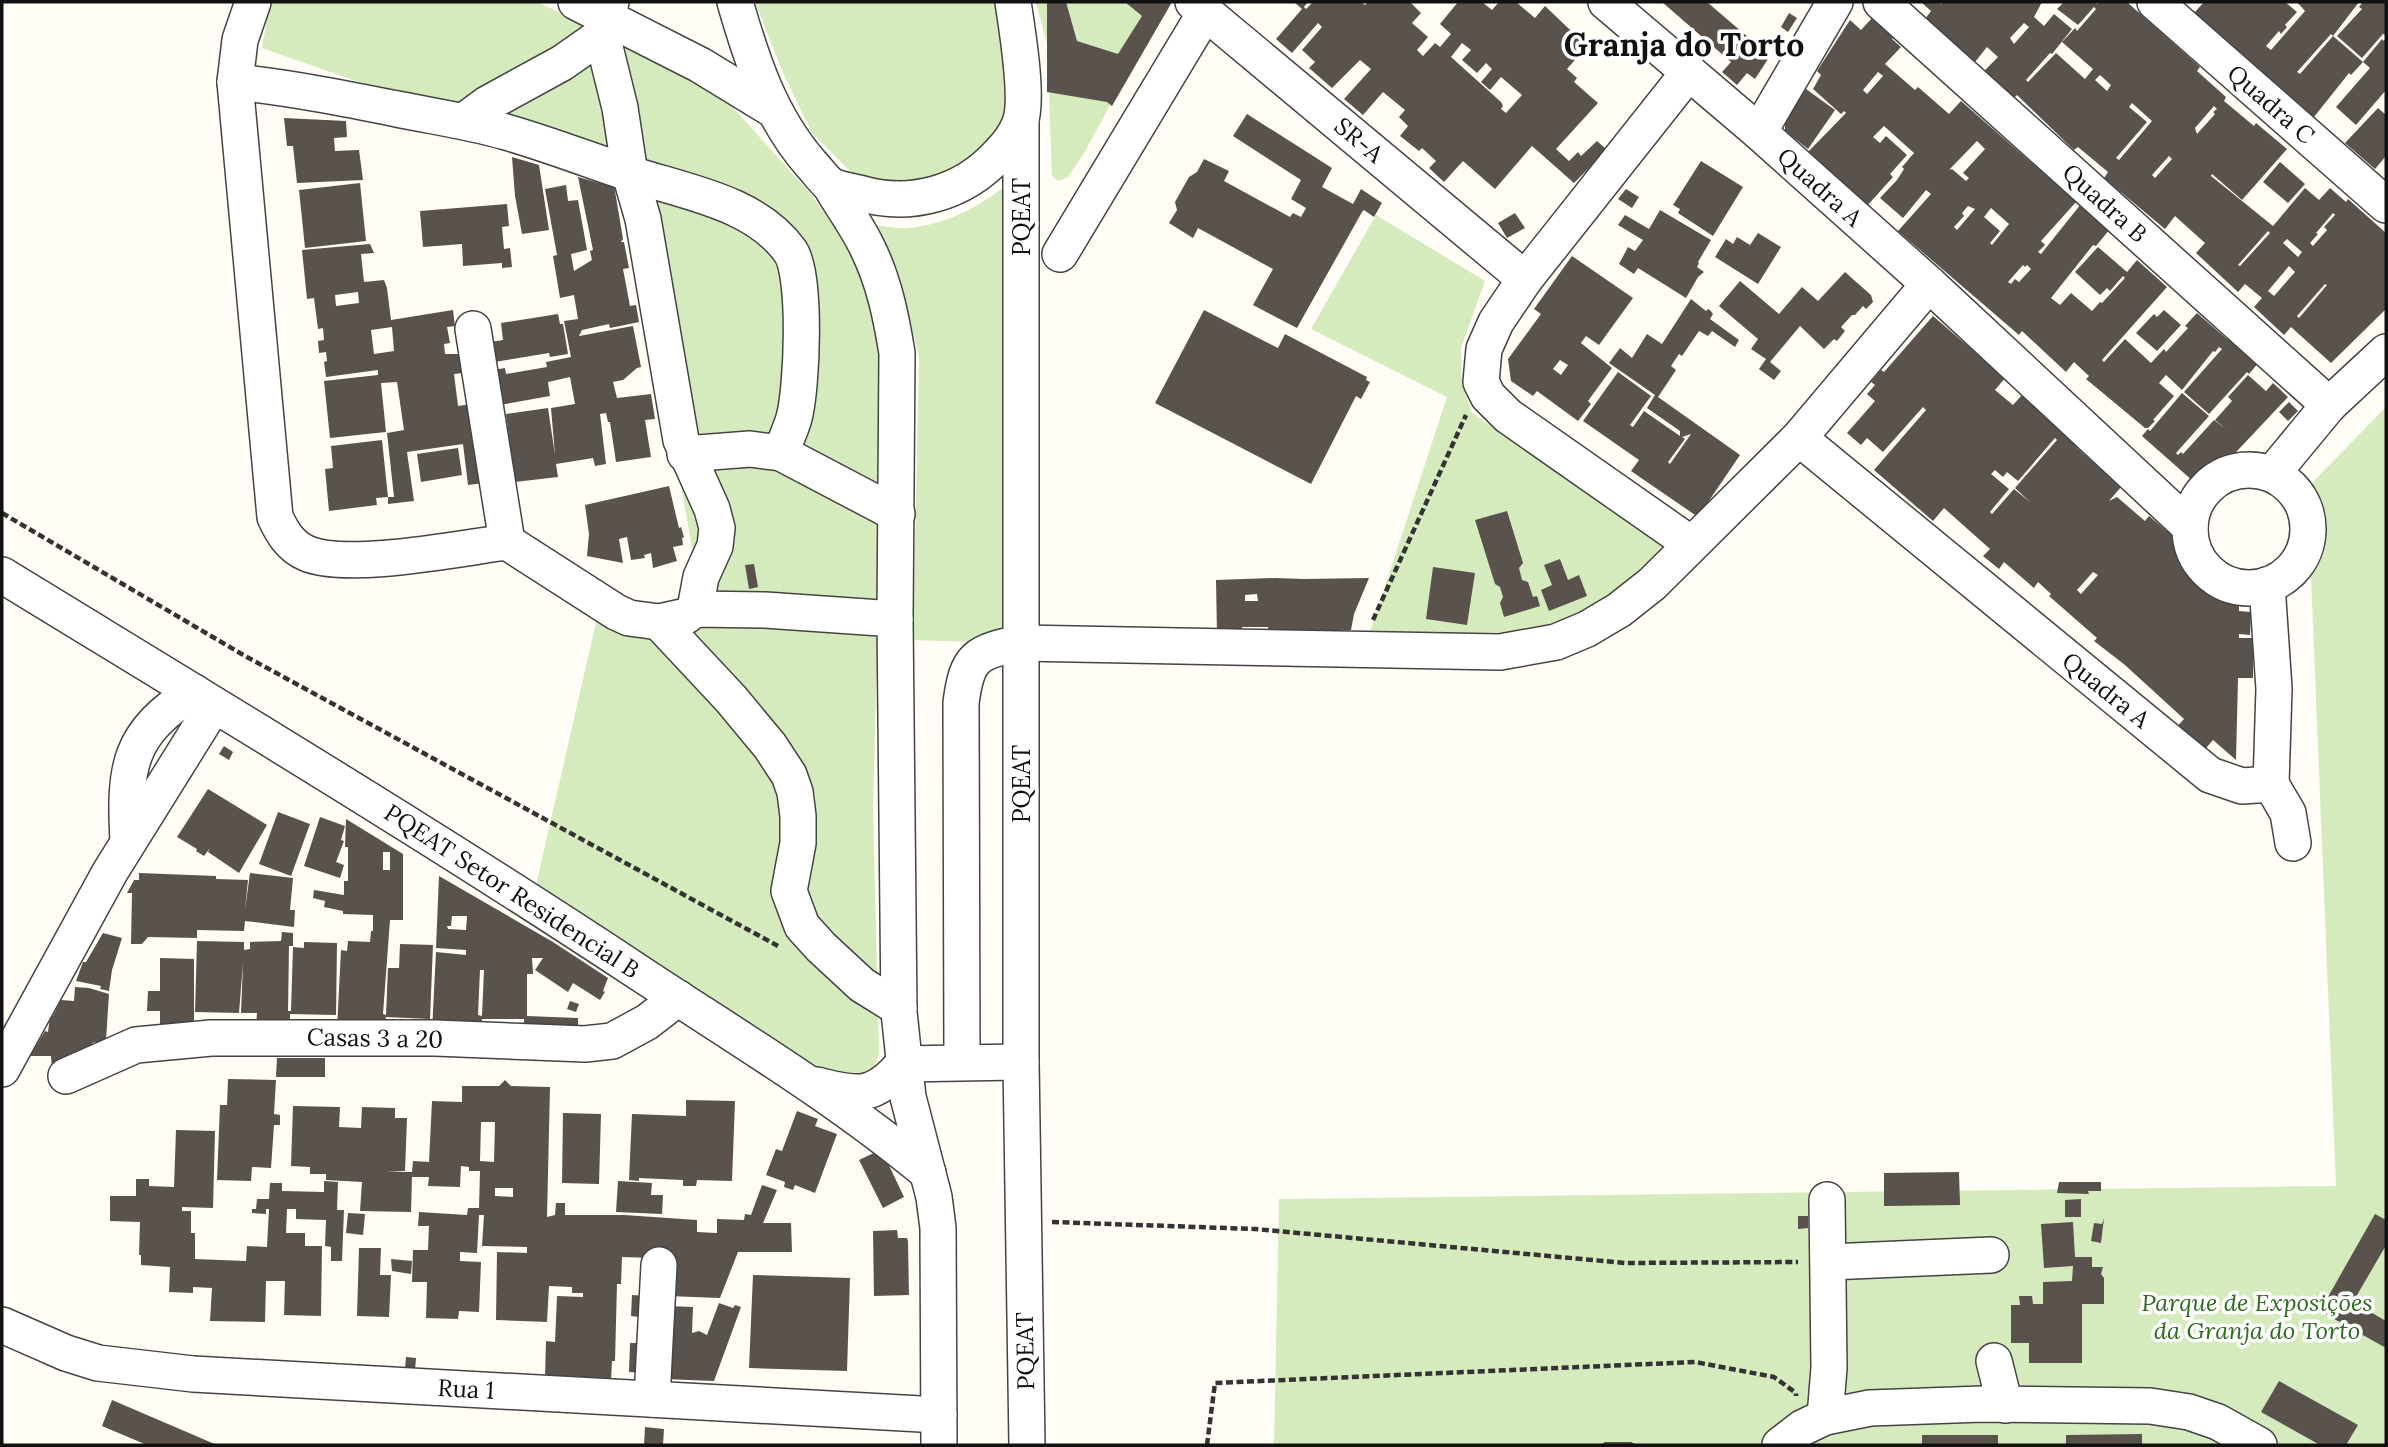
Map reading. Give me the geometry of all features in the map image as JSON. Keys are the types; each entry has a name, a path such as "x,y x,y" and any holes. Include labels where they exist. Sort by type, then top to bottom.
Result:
{"street":[{"path":"253,2 240,40 235,82 275,517 284,537 306,553 330,559 376,559 507,542 629,618 659,622 686,616 695,609 765,610 895,619"},
{"path":"576,2 701,65 772,109"},
{"path":"735,2 750,55 772,109 795,146 830,185 867,245 890,313 897,353 895,619 899,1008 903,1065 938,1228 939,1430"},
{"name":"PQEAT","path":"1013,2 1023,88 1021,1062 1027,1445"},
{"path":"1606,2 1759,132 1835,2"},
{"name":"Quadra B","path":"1881,2 2329,405"},
{"name":"Quadra C","path":"2155,2 2386,205"},
{"path":"1060,254 1199,8"},
{"name":"SR-A","path":"1199,8 1525,279"},
{"path":"464,121 487,104 562,63 607,18"},
{"path":"607,18 631,174 643,219 685,454 712,509 717,528 715,546 701,577 695,609"},
{"path":"1689,72 1525,279 1496,321 1483,358 1481,382 1488,396 1508,416 1691,544"},
{"path":"235,82 288,87 464,121 561,148 631,174 695,193 741,211 774,232 792,253 799,273 799,379 794,416 781,453"},
{"path":"830,185 878,199 908,200 945,192 974,178 987,168 1021,122"},
{"name":"Quadra A","path":"1759,132 1929,284 2190,527"},
{"path":"962,1062 961,704 964,678 971,664 981,654 1021,643 1500,652 1556,642 1587,629 1619,610 1652,584 1800,438 1929,284"},
{"path":"473,329 507,542"},
{"path":"2272,474 2329,405 2386,352"},
{"name":"Quadra A","path":"1800,438 2210,775 2242,786 2271,785"},
{"path":"685,454 750,449 781,453 897,514"},
{"path":"2253,469 2272,474 2287,483 2299,496 2306,512 2309,528 2306,547 2297,563 2284,577 2267,585 2248,588 2213,576 2200,562 2192,545 2190,527 2193,508 2203,491 2217,479 2235,471 2253,469"},
{"name":"PQEAT Setor Residencial B","path":"2,575 501,882 806,1082 928,1172"},
{"path":"2267,585 2274,689 2271,785 2288,813 2293,843"},
{"path":"659,622 731,699 770,746 789,775 795,792 798,816 798,843 789,891 802,926 862,985 899,1008"},
{"path":"2,1069 204,698"},
{"name":"Casas 3 a 20","path":"66,1076 135,1045 211,1038 435,1038 585,1044 612,1041 647,1022 678,998"},
{"path":"806,1082 840,1091 858,1092 874,1090 888,1082 903,1065 1021,1062"},
{"path":"1802,1430 1829,1368 1827,1200"},
{"path":"1829,1262 1991,1255"},
{"path":"652,1399 659,1265"},
{"name":"Rua 1","path":"2,1325 66,1353 98,1363 142,1369 207,1375 652,1399 939,1430"},
{"path":"1994,1362 2005,1405"},
{"path":"1802,1430 1870,1408 2150,1406 2189,1412 2218,1422 2259,1445"}],"path":[{"path":"1359,650 1481,382"},
{"path":"2,513 245,656 790,953"},
{"path":"1023,1221 1255,1229 1625,1263 1829,1262"},
{"path":"1208,1445 1215,1383 1695,1362 1774,1377 1796,1393 1802,1430"}],"green space":[{"path":"270,2 537,2 656,57 727,101 810,193 843,239 868,294 885,360 873,807 879,1054 869,1080 833,1079 748,1025 696,987 536,885 602,596 626,615 687,608 692,548 670,424 630,160 390,93 262,48"},
{"path":"755,2 996,2 1004,31 1006,107 997,134 955,176 915,189 858,179 812,133 783,73"},
{"path":"1036,2 1168,2 1168,9 1127,74 1083,155 1068,177 1058,181 1052,176 1047,44"},
{"path":"1015,178 1005,643 913,640 919,358 900,277 874,225 903,228 937,223 965,212"},
{"path":"1376,215 1485,281 1461,348 1462,384 1472,413 1666,548 1616,598 1552,628 1523,632 1369,635 1447,397 1311,329"},
{"name":"Parque de Exposições da Granja do Torto","path":"2386,407 2386,1445 1274,1445 1279,1199 2336,1186 2309,528 2304,491"}],"building":[{"path":"1047,2 1066,2 1077,41 1118,54 1142,16 1125,2 1172,2 1112,106 1107,102 1047,92"},
{"path":"1294,2 1308,2 1304,7 1306,9 1313,2 1361,2 1365,5 1368,2 1412,2 1421,13 1412,23 1428,37 1417,50 1423,56 1435,43 1440,47 1451,34 1440,24 1458,2 1482,2 1492,10 1499,2 1516,2 1535,18 1545,6 1587,46 1567,69 1577,78 1574,82 1598,103 1556,149 1569,161 1578,152 1581,156 1597,141 1607,150 1574,183 1532,146 1495,189 1463,161 1444,182 1429,168 1436,161 1422,148 1419,151 1400,136 1408,126 1399,117 1405,110 1383,92 1363,115 1344,99 1371,69 1360,60 1332,88 1309,68 1315,62 1302,50 1322,27 1318,23 1292,53 1276,39 1302,9","holes":["1462,43 1471,50 1462,60 1477,73 1486,63 1492,69 1481,82 1490,90 1501,77 1522,95 1506,113 1501,109 1501,102 1451,57"]},
{"path":"1662,2 1707,2 1770,56 1755,79 1747,73 1737,85 1722,72 1731,62"},
{"path":"1921,2 2042,2 2034,17 2044,26 2054,14 2072,29 2026,80 2028,82 2056,53 2085,79 2093,69 2062,42 2075,28 2077,31 2096,9 2094,7 2078,25 2057,9 2064,2 2127,2 2200,67 2197,71 2226,97 2224,101 2287,149 2242,200 2212,174 2211,176 2273,226 2305,188 2319,200 2330,188 2346,202 2348,199 2386,233 2386,309 2331,363 2291,327 2284,335 2254,307 2262,298 2245,284 2238,292 2196,253 2205,243 2175,216 2165,229 2104,178 2108,172 2078,147 2074,150 2017,95 2014,98 1984,71 1998,57 1987,47 1975,62 1925,19 1931,11","holes":["2024,23 2029,27 2014,44 2010,38","2100,75 2111,85 2107,91 2095,80","2132,103 2152,121 2119,160 2116,158 2147,122 2129,107","2214,106 2217,109 2213,112 2215,114 2197,134 2195,128","2169,156 2172,159 2155,178 2152,175","2333,213 2335,215 2324,227 2327,230 2313,246 2310,243 2318,234 2316,233","2268,231 2270,233 2240,266 2238,265","2287,239 2302,252 2298,257 2283,243","2289,266 2295,272 2274,296 2268,291","2325,284 2327,285 2299,318 2297,316"]},
{"path":"2204,2 2285,2 2297,12 2281,34 2279,31 2266,46 2271,50 2305,11 2297,2 2359,2 2333,36 2363,62 2351,75 2349,73 2314,117 2194,13","holes":["2331,34 2333,36 2300,74 2297,72"]},
{"path":"2363,2 2386,2 2386,35 2383,34 2362,58 2337,36 2362,9 2359,7"},
{"path":"1789,13 1797,18 1788,32 1781,27"},
{"path":"1872,18 1894,37 1892,39 1901,47 1885,64 1915,90 1918,87 1949,114 1961,101 2076,202 2041,241 2045,245 2038,252 2041,254 2081,204 2110,229 2096,246 2093,245 2051,298 2060,305 2071,293 2092,311 2102,303 2125,278 2123,276 2110,291 2107,288 2100,295 2075,272 2098,247 2127,272 2137,260 2167,287 2102,360 2104,362 2125,339 2151,363 2164,349 2166,352 2188,328 2185,326 2197,313 2227,339 2230,335 2260,361 2249,374 2247,372 2209,414 2184,392 2222,349 2219,347 2182,390 2166,375 2159,383 2174,396 2153,420 2155,421 2145,428 2086,379 2089,376 2074,362 2066,372 2022,331 2019,335 1898,231 1931,194 1926,190 1903,218 1880,198 1897,180 1904,169 1902,167 1914,153 1884,126 1873,137 1880,143 1886,136 1907,155 1890,174 1893,177 1866,207 1806,154 1846,113 1844,111 1841,114 1813,89 1821,75 1817,71 1850,20 1861,30","holes":["1878,72 1883,76 1867,94 1863,90","1977,141 1985,149 1963,173 1969,178 1966,181 1952,169 1949,170","1968,206 1975,209 1957,230 1954,227 1964,216 1962,213","1991,208 2009,224 1992,245 1990,243 2000,231 1984,217","2023,265 2031,269 2019,282 2015,279 2011,284 2008,282"]},
{"path":"2386,38 2386,90 2356,125 2336,107 2370,68 2363,62 2382,39 2384,41"},
{"path":"1806,89 1835,110 1808,149 1785,131 1785,122"},
{"path":"2378,108 2386,115 2386,156 2375,169 2345,143"},
{"path":"1247,114 1332,168 1322,187 1353,204 1361,189 1382,203 1374,217 1364,210 1362,212 1297,328 1253,305 1273,269 1198,228 1193,238 1169,223 1177,210 1175,202 1189,177 1197,172 1204,159 1229,171 1224,181 1290,217 1293,213 1301,217 1306,208 1291,199 1301,180 1233,136"},
{"path":"284,118 346,121 347,137 334,138 335,151 359,150 363,180 297,183 293,146 287,146"},
{"path":"512,157 539,165 549,230 522,234"},
{"path":"1701,161 1743,187 1713,236 1678,213 1680,209 1673,205"},
{"path":"2280,162 2305,184 2288,203 2263,182"},
{"path":"578,177 614,185 623,239 621,242 624,242 629,268 623,269 630,306 636,305 639,322 610,328 609,324 582,330 579,336 633,326 641,367 623,380 613,382 617,398 651,394 655,419 645,420 651,457 616,462 610,422 606,413 600,414 606,464 595,466 593,458 556,464 558,477 515,482 506,414 548,408 555,455 551,408 575,404 570,377 548,382 550,396 500,405 493,370 505,368 506,374 547,367 546,362 571,357 564,321 578,319 574,295 560,298 553,256 557,255 545,189 566,185 568,201 578,200 587,250 571,254 574,271 592,260 590,251 593,250"},
{"path":"360,183 366,241 305,248 299,190"},
{"path":"1626,189 1639,197 1632,208 1618,199"},
{"path":"507,204 509,226 502,227 504,249 510,248 512,267 502,268 502,263 463,266 462,244 423,247 420,211"},
{"path":"1660,210 1711,240 1698,262 1697,267 1704,272 1686,298 1638,268 1634,274 1619,264 1628,247 1635,251 1643,240 1618,225 1625,215 1649,229"},
{"path":"1515,213 1525,228 1507,238 1498,223"},
{"path":"1758,233 1781,247 1758,284 1715,257 1726,239 1733,244 1737,237 1750,245"},
{"path":"370,244 374,253 361,254 364,282 384,280 391,320 453,310 455,326 447,327 450,343 444,344 445,354 460,354 463,373 454,374 458,406 472,404 484,483 468,485 463,444 407,452 414,501 388,504 388,497 394,497 387,433 404,430 397,382 381,383 386,432 330,438 324,381 378,375 378,370 326,377 326,352 319,353 318,341 324,340 323,328 318,329 314,298 307,299 302,250","holes":["358,292 359,303 336,306 335,295","392,327 394,351 374,354 371,330"]},
{"path":"1572,256 1633,298 1599,345 1586,336 1581,343 1612,368 1588,401 1591,404 1578,421 1537,391 1533,396 1511,381 1508,359 1541,314 1534,309","holes":["1560,360 1568,365 1561,375 1553,369"]},
{"path":"1845,272 1871,295 1873,302 1866,309 1863,306 1852,315 1841,327 1845,331 1837,341 1834,339 1824,349 1800,326 1770,362 1781,371 1774,380 1759,369 1766,359 1751,349 1758,339 1719,306 1740,281 1779,314 1802,287 1818,301"},
{"path":"1691,299 1706,311 1710,310 1713,314 1710,319 1739,340 1735,347 1712,331 1708,336 1699,331 1682,356 1679,354 1671,366 1676,370 1658,397 1740,455 1698,517 1631,471 1639,460 1583,421 1618,372 1651,396 1630,425 1633,427 1644,411 1680,436 1680,431 1647,408 1655,395 1609,363 1620,348 1632,358 1647,334 1662,344","holes":["1691,434 1670,464 1668,462 1685,439 1682,437"]},
{"path":"1204,310 1278,348 1285,334 1367,377 1366,380 1370,382 1361,399 1356,396 1311,484 1155,403"},
{"path":"2164,310 2181,325 2157,351 2136,333 2154,314 2157,317"},
{"path":"558,314 560,324 563,324 568,354 550,357 549,353 494,362 490,342 503,340 501,323"},
{"path":"1933,316 2005,378 1995,390 2013,405 2022,395 2079,445 2077,448 2121,487 2109,501 2117,497 2145,521 2149,516 2193,553 2199,545 2244,587 2235,601 2239,604 2239,611 2251,612 2250,635 2239,634 2239,638 2253,638 2253,678 2238,678 2236,760 2213,740 2201,754 2174,730 2184,719 2125,665 2094,641 2097,638 2049,596 2051,594 2038,582 2034,588 2004,562 1999,569 1983,556 1990,549 1944,508 1933,521 1874,470 1926,410 1923,407 1883,452 1867,438 1861,445 1847,433 1875,401 1867,394 1875,385 1871,382 1881,370 1884,372","holes":["2055,438 2057,440 2015,488 2030,502 2014,489 1992,514 1990,512 2009,489 1991,474 1995,470 2003,477 2007,472 2018,481","2093,572 2098,575 2081,594 2077,590"]},
{"path":"2248,375 2266,391 2273,383 2288,397 2222,467 2220,466 2202,489 2142,436 2148,429 2150,431 2182,393 2209,416 2176,453 2183,454 2214,420 2226,429 2215,420 2232,401 2228,397"},
{"path":"2289,402 2298,411 2288,421 2279,412"},
{"path":"382,440 388,497 376,498 377,505 329,511 325,469 333,468 331,446"},
{"path":"458,448 462,475 421,482 417,454"},
{"path":"669,486 679,528 681,527 684,537 683,545 673,547 677,561 653,568 651,553 644,555 645,558 631,560 627,537 619,539 623,563 587,556 589,534 585,505"},
{"path":"1507,511 1523,563 1519,568 1522,580 1528,582 1533,597 1537,596 1540,606 1504,617 1500,603 1503,597 1500,587 1495,584 1475,520"},
{"path":"1560,559 1568,580 1579,575 1587,596 1549,611 1541,590 1552,585 1544,565"},
{"path":"754,564 758,587 749,589 745,565"},
{"path":"1433,567 1475,573 1467,625 1426,619"},
{"path":"1369,578 1354,614 1351,630 1269,633 1268,627 1242,627 1242,634 1217,635 1216,580","holes":["1257,594 1258,601 1245,601 1245,595"]},
{"path":"224,746 233,752 229,760 219,754"},
{"path":"208,789 267,825 239,873 208,852 210,848 204,856 177,837"},
{"path":"278,812 310,824 291,876 259,864"},
{"path":"320,817 345,826 341,840 344,841 336,862 344,865 340,878 304,866"},
{"path":"346,819 403,854 403,920 390,920 383,1014 386,1015 385,1031 337,1029 341,950 347,951 348,941 370,942 373,931 373,915 343,914 343,911 324,907 325,901 313,898 314,890 344,895 344,881 348,881 348,847 345,847","holes":["383,852 390,852 390,870 383,870"]},
{"path":"139,873 248,880 245,910 250,873 293,878 290,910 295,910 294,927 245,921 244,931 197,930 197,938 148,937 142,944 131,944 132,893 127,893 134,880 139,880"},
{"path":"439,876 553,942 608,978 603,991 605,992 600,1000 573,983 568,992 535,970 543,958 532,958 533,974 527,974 527,1016 578,1018 578,1032 524,1030 524,1019 482,1019 481,1032 432,1031 436,952 466,955 466,950 436,948","holes":["452,916 467,916 466,930 448,929","480,970 484,970 482,1016 478,1015"]},
{"path":"282,932 293,933 293,946 289,946 288,1011 291,1011 293,947 304,948 304,942 337,943 336,1015 290,1014 290,1026 256,1025 257,1013 241,1013 243,963 239,1013 195,1012 197,941 244,942 244,950 250,949 250,942 281,941"},
{"path":"103,933 122,938 109,991 100,989 101,986 76,981 83,962 86,962"},
{"path":"400,944 433,945 430,1019 386,1017 388,968 399,968"},
{"path":"160,958 194,959 194,1028 160,1028 160,1011 147,1011 148,991 160,991"},
{"path":"75,987 109,994 106,1040 92,1043 94,1053 52,1069 51,1056 30,1056 45,1031 48,1032 50,1016 53,1016 61,1000 74,1001"},
{"path":"570,1001 579,1004 576,1012 567,1009"},
{"path":"277,1058 325,1058 325,1077 276,1077"},
{"path":"228,1079 276,1080 274,1114 280,1115 280,1125 274,1125 271,1168 252,1167 251,1181 217,1180 220,1105 227,1105"},
{"path":"505,1080 511,1086 550,1087 547,1217 555,1215 556,1203 565,1203 565,1215 624,1215 697,1220 697,1232 717,1233 717,1219 744,1220 745,1214 751,1215 762,1185 777,1190 763,1223 791,1223 792,1252 738,1252 720,1298 667,1296 667,1306 693,1307 692,1333 699,1331 707,1335 719,1303 733,1308 735,1305 741,1307 714,1381 664,1379 664,1374 629,1372 630,1343 638,1343 639,1317 631,1316 632,1295 649,1296 652,1258 622,1257 621,1284 617,1284 615,1361 612,1361 611,1380 545,1378 546,1341 555,1342 557,1296 583,1297 583,1293 572,1293 572,1287 549,1286 547,1322 496,1320 497,1252 527,1253 527,1247 482,1246 484,1215 479,1215 477,1253 460,1252 460,1261 481,1262 479,1312 459,1311 458,1319 426,1318 427,1282 412,1282 413,1250 428,1250 429,1226 418,1226 419,1212 467,1215 468,1208 479,1208 480,1171 469,1171 469,1167 461,1166 460,1187 428,1186 429,1177 412,1177 411,1212 360,1211 362,1182 326,1180 326,1174 310,1174 310,1167 291,1166 293,1106 340,1107 339,1127 361,1128 362,1107 395,1108 395,1118 407,1118 405,1171 386,1172 412,1172 413,1161 429,1162 432,1101 462,1102 462,1086 499,1086","holes":["481,1122 495,1122 494,1162 480,1161","495,1188 513,1188 513,1197 495,1196"]},
{"path":"686,1100 735,1101 732,1181 697,1180 696,1186 683,1186 683,1180 629,1180 632,1114 686,1116"},
{"path":"797,1111 818,1119 815,1126 837,1134 815,1193 795,1185 793,1190 784,1187 785,1182 766,1175 776,1149 782,1151"},
{"path":"563,1113 601,1114 599,1184 562,1183"},
{"path":"176,1130 215,1131 213,1208 182,1207 182,1211 191,1211 191,1233 195,1233 195,1259 246,1261 247,1246 267,1247 269,1209 266,1209 266,1214 252,1213 252,1209 256,1209 257,1199 269,1199 270,1183 282,1183 282,1191 324,1192 324,1181 338,1182 337,1210 344,1210 342,1261 331,1261 331,1247 325,1246 326,1220 296,1219 296,1209 287,1209 286,1233 305,1233 305,1246 322,1246 321,1316 284,1315 285,1281 266,1281 265,1322 210,1321 212,1288 193,1287 193,1293 169,1292 170,1267 141,1265 140,1222 110,1221 110,1196 136,1196 136,1179 149,1179 149,1186 174,1187"},
{"path":"876,1152 885,1157 904,1197 883,1208 859,1160"},
{"path":"1959,1172 1960,1205 1884,1206 1884,1173"},
{"path":"618,1181 652,1183 651,1195 663,1195 662,1214 616,1212"},
{"path":"2059,1182 2101,1182 2101,1191 2088,1191 2089,1194 2057,1193"},
{"path":"2081,1199 2081,1217 2065,1217 2065,1200"},
{"path":"348,1213 365,1214 363,1235 346,1233"},
{"path":"2375,1214 2386,1220 2386,1248 2353,1302 2386,1321 2386,1348 2320,1311"},
{"path":"1798,1216 1808,1216 1808,1228 1798,1229"},
{"path":"2104,1218 2101,1243 2091,1241 2094,1223 2102,1224"},
{"path":"2073,1222 2075,1257 2092,1257 2092,1267 2103,1267 2101,1274 2104,1278 2104,1304 2082,1304 2082,1363 2029,1363 2029,1343 2011,1343 2011,1305 2020,1305 2019,1296 2032,1296 2033,1304 2043,1304 2043,1282 2072,1281 2073,1266 2044,1268 2041,1224"},
{"path":"897,1230 898,1238 907,1238 908,1241 909,1295 874,1296 873,1231"},
{"path":"359,1248 381,1248 380,1275 391,1275 389,1317 357,1316"},
{"path":"391,1259 412,1261 411,1274 392,1271"},
{"path":"753,1275 850,1278 847,1371 749,1368"},
{"path":"406,1357 416,1358 415,1370 405,1369"},
{"path":"2279,1381 2358,1425 2346,1445 2320,1445 2261,1412"},
{"path":"112,1400 217,1445 147,1445 102,1426"},
{"path":"645,1427 664,1429 663,1445 644,1445"},
{"path":"2142,1434 2142,1445 2066,1445 2066,1435"},
{"path":"1922,1435 1998,1435 1998,1445 1922,1445"},
{"path":"1605,1442 1631,1442 1637,1445 1600,1445"}],"district":[{"name":"Granja do Torto","path":"1684,44"}]}
